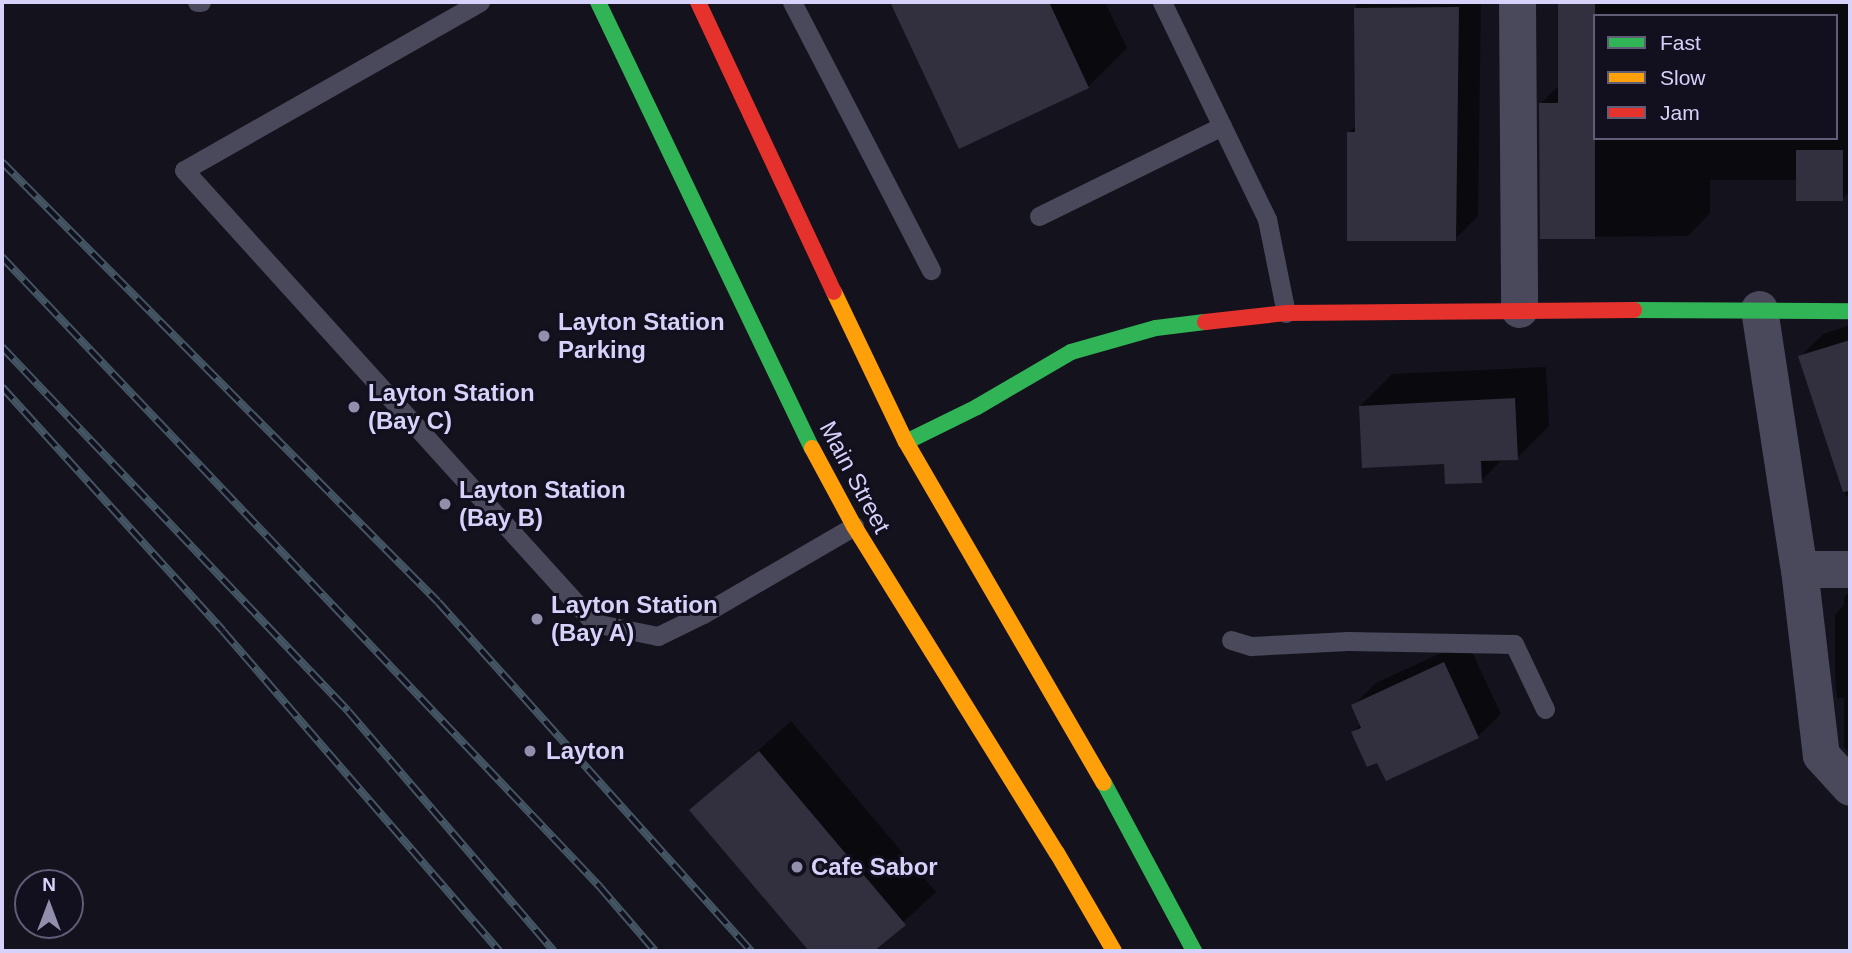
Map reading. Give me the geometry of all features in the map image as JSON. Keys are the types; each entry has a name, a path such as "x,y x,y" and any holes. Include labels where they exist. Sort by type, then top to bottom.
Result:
{"main road":[{"name":"Main Street","path":"598,2 809,442 854,526 1057,853 1114,951"},
{"path":"698,2 793,208 906,442 1104,783 1194,951"},
{"path":"906,442 977,407 1071,352 1156,328 1286,313 1519,309 1850,311"}],"street":[{"path":"1517,2 1519,309"},
{"path":"1759,309 1799,569 1821,755 1850,787"},
{"path":"1799,569 1850,569"}],"lane":[{"path":"480,2 184,170 594,623 658,636 703,614 854,526"},
{"path":"792,2 931,270"},
{"path":"1162,2 1267,219 1286,313"},
{"path":"1039,216 1222,126"},
{"path":"1231,640 1251,646 1348,641 1514,644 1545,709"}],"building":[{"path":"890,2 1049,2 1089,88 959,149"},
{"path":"1558,2 1595,2 1595,239 1540,239 1539,103 1558,103"},
{"path":"1459,7 1456,241 1347,241 1347,132 1355,132 1354,8"},
{"path":"1796,150 1843,150 1843,201 1796,201"},
{"path":"1850,340 1850,491 1843,492 1798,356"},
{"path":"1515,398 1518,460 1481,461 1482,483 1445,484 1444,464 1362,468 1359,406"},
{"path":"1444,662 1479,738 1386,781 1377,763 1367,767 1351,732 1361,728 1351,705"},
{"name":"Cafe Sabor","path":"759,751 906,925 874,951 809,951 689,810"}],"railway":[{"path":"2,162 438,602 751,951"},
{"path":"2,257 600,887 655,951"},
{"path":"2,347 348,711 554,951"},
{"path":"2,387 223,631 499,951"}],"traffic: fast":[{"path":"598,2 812,448"},
{"path":"1634,310 1850,311"},
{"path":"906,442 977,407 1071,352 1156,328 1205,322"},
{"path":"1104,783 1194,951"}],"traffic: slow":[{"path":"834,292 906,442 1104,783"},
{"path":"812,448 854,526 1057,853 1114,951"}],"traffic: jam":[{"path":"698,2 834,292"},
{"path":"1205,322 1286,313 1634,310"}],"place":[{"name":"Layton Station Parking","path":"544,336"},
{"name":"Layton Station (Bay C)","path":"354,407"},
{"name":"Layton Station (Bay B)","path":"445,504"},
{"name":"Layton Station (Bay A)","path":"537,619"},
{"name":"Layton","path":"530,751"},
{"name":"Cafe Sabor","path":"797,867"}]}
